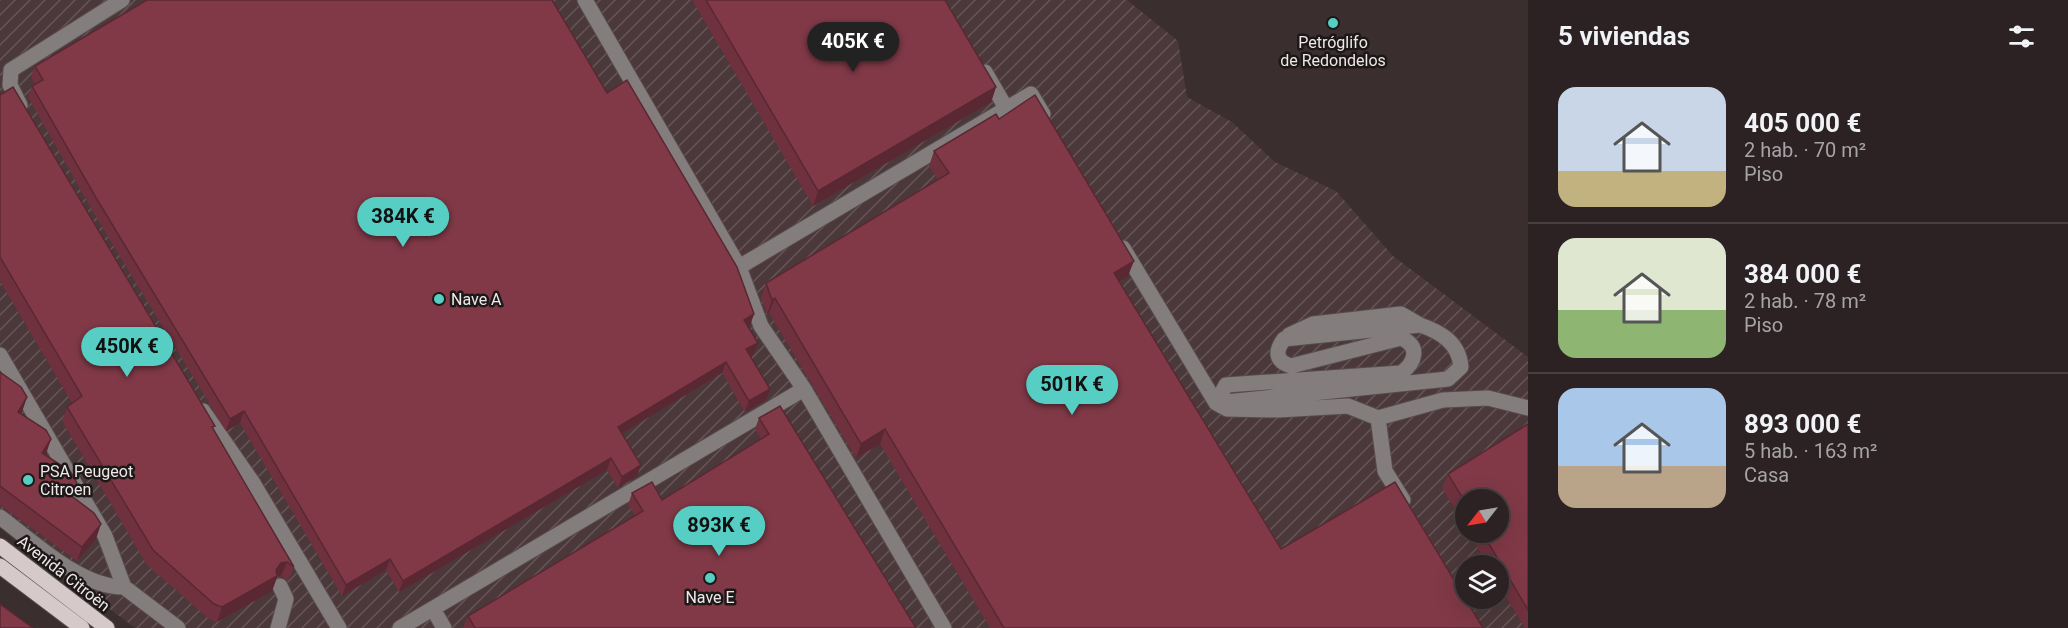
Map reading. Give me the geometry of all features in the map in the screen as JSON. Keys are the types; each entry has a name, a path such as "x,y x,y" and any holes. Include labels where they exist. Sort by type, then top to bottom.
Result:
{"main road":[{"name":"Avenida Citroën","path":"0,546 107,628"},
{"name":"Avenida Citroën","path":"0,566 82,628"}],"lane":[{"path":"30,122 10,85 11,70 122,0"},
{"path":"585,0 739,267 761,326 804,389 944,628"},
{"path":"977,59 1006,108"},
{"path":"739,267 1031,93 1049,123"},
{"path":"1114,233 1215,403 1227,408 1278,410 1348,406 1378,418 1443,400 1488,398 1528,408"},
{"path":"1420,325 1446,338 1460,355 1461,367 1448,379 1215,403 1226,385 1401,373 1414,360 1415,353 1408,341 1401,338 1291,366 1282,363 1278,357 1278,347 1284,339 1420,325"},
{"path":"0,355 105,536 124,587 178,628"},
{"path":"400,628 804,389"},
{"path":"194,396 218,436 253,483 339,628"},
{"path":"1378,418 1385,471 1409,510"},
{"path":"0,517 82,576 107,587 124,587"},
{"path":"278,628 286,599 280,586"},
{"path":"433,609 444,628"}],"shaded area":[{"path":"0,0 1127,0 1178,41 1187,97 1232,122 1275,162 1336,191 1393,256 1528,357 1528,628 135,628 0,526"}],"building":[{"name":"Nave A","path":"147,0 552,0 607,93 627,80 737,267 754,314 744,320 758,343 746,349 770,389 749,401 726,362 618,427 641,465 622,477 611,458 403,581 390,559 346,585 244,411 230,419 98,201 32,86 43,80 35,66"},
{"path":"706,0 945,0 996,87 818,191"},
{"path":"13,87 215,426 212,427 294,567 287,562 281,563 276,570 277,576 222,607 214,604 153,550 67,407 82,396 0,257 0,95"},
{"path":"1035,95 1134,261 1114,273 1281,549 1395,482 1455,582 1455,609 1472,609 1483,628 1004,628 885,429 861,444 775,298 772,300 766,283 949,173 934,151 996,114 999,119"},
{"name":"PSA Peugeot Citroen","path":"0,372 21,387 27,397 18,412 46,430 51,439 42,453 70,471 77,483 69,494 94,513 101,524 82,547 0,486"},
{"name":"Nave E","path":"780,406 916,628 475,628 468,616 643,511 632,493 652,482 662,500 769,434 759,418"},
{"path":"1528,424 1528,610 1509,578 1509,555 1496,555 1488,543 1509,543 1509,489 1457,489 1448,474"},
{"path":"0,604 33,628 0,628"}],"place":[{"name":"Petróglifo de Redondelos","path":"1333,23"},
{"name":"Nave A","path":"439,299"},
{"name":"PSA Peugeot Citroen","path":"28,480"},
{"name":"Nave E","path":"710,578"}]}
